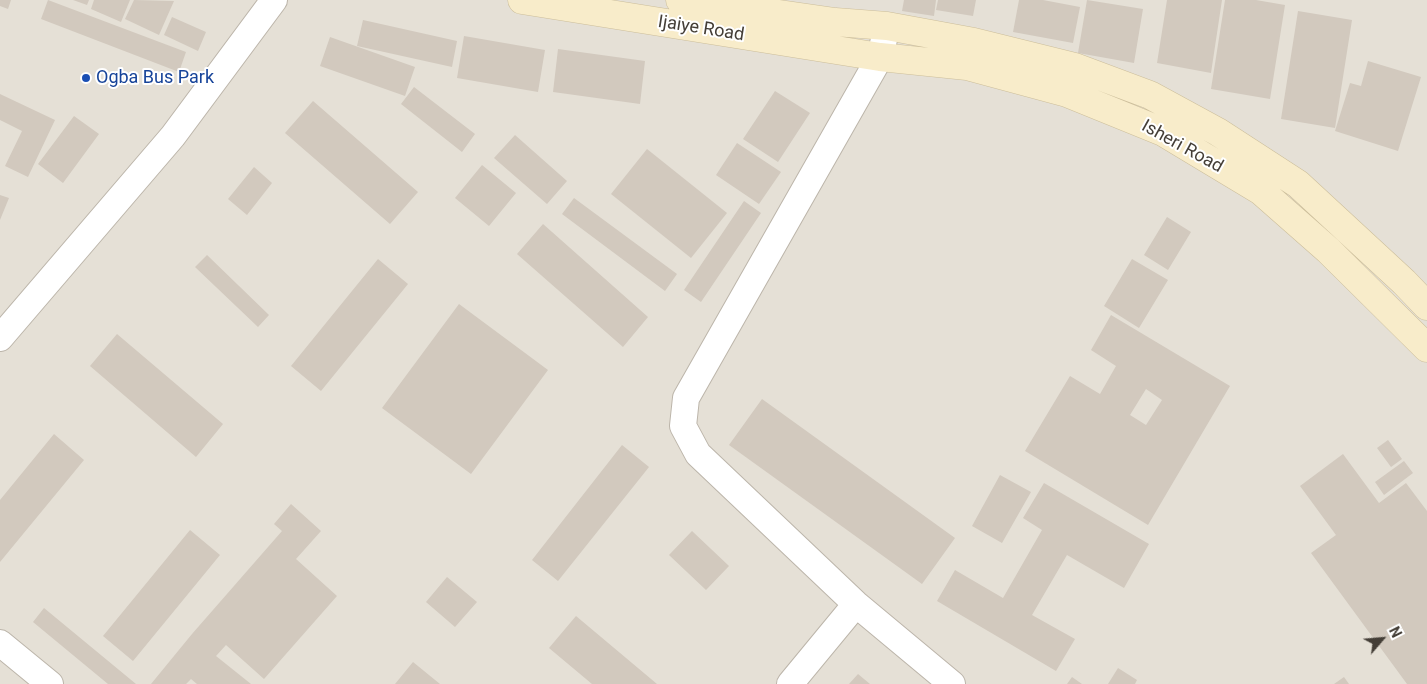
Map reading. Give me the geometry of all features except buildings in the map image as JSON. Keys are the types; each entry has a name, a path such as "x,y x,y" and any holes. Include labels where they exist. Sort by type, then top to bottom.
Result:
{"main road":[{"name":"Ijaiye Road","path":"522,0 880,57"},
{"name":"Ijaiye Road","path":"680,0 836,22 887,26"},
{"name":"Isheri Road","path":"887,26 974,42 1075,67 1150,95 1218,132 1298,184 1427,306"},
{"name":"Isheri Road","path":"880,57 967,66 1067,93 1163,132 1261,192 1328,250 1427,348"}],"street":[{"path":"0,338 173,136 274,0"},
{"path":"887,26 880,57 686,398 683,426 698,454 856,604 952,684"},
{"path":"790,684 856,604"},
{"path":"0,643 50,684"}],"shaded area":[{"path":"0,0 1427,0 1427,684 0,684"}],"place":[{"name":"Ogba Bus Park","path":"86,78"}]}
